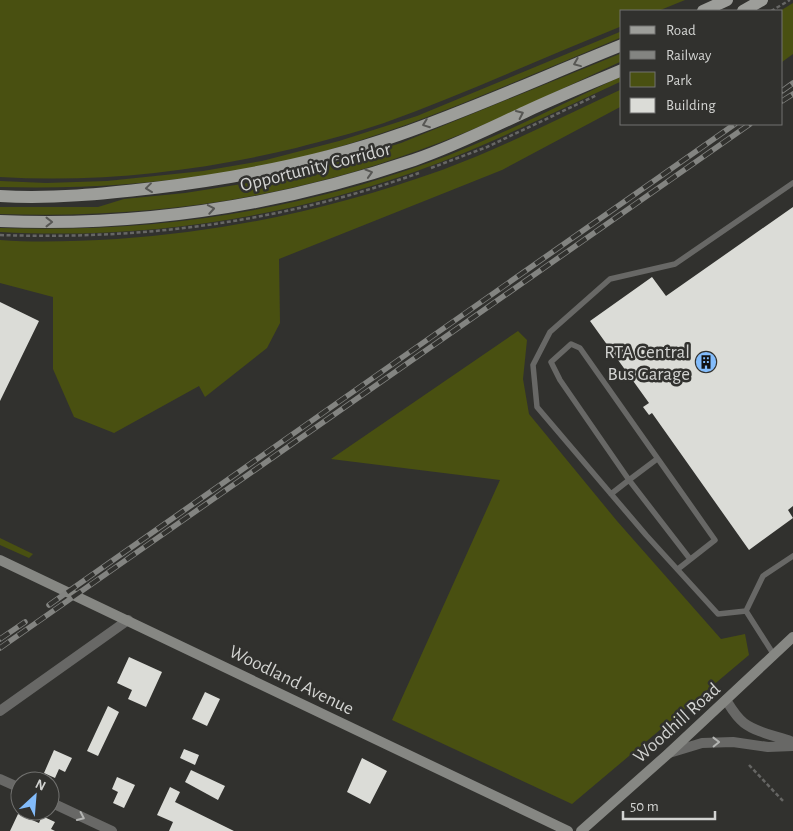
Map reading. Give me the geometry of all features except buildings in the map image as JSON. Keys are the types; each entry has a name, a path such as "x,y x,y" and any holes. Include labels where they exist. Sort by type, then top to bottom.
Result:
{"main road":[{"path":"705,10 727,0"},
{"path":"745,10 762,0"},
{"name":"Opportunity Corridor","path":"0,196 96,195 200,182 272,170 398,135 620,46"},
{"name":"Opportunity Corridor","path":"0,221 73,222 130,219 201,211 266,200 341,182 414,160 471,137 620,71"},
{"name":"Woodland Avenue","path":"0,560 568,831"},
{"name":"Woodhill Road","path":"581,831 669,753 793,637"}],"street":[{"path":"0,711 128,620"},
{"path":"726,700 743,723 754,729 793,742"},
{"path":"669,753 702,743 733,742 768,747 793,746"},
{"path":"60,807 112,831"}],"lane":[{"path":"746,611 718,614 611,494 537,407 533,365 550,332 610,279 675,264 793,183"},
{"path":"678,569 715,540 580,348 570,344 551,362 560,380 629,480 690,559"},
{"path":"611,494 657,460"},
{"path":"746,611 763,576 793,556"},
{"path":"746,611 774,655"}],"path":[{"path":"773,10 790,0"},
{"path":"749,765 784,802"}],"green space":[{"path":"0,0 685,0 660,10 620,10 620,27 414,112 373,127 296,148 187,169 112,177 0,177"},
{"path":"793,3 793,54 783,61 783,10"},
{"path":"620,32 620,38 423,119 289,161 258,168 188,178 134,183 81,187 0,187 0,181 46,183 107,181 203,171 262,161 339,141 417,116"},
{"path":"620,54 620,62 469,131 366,168 315,182 264,194 212,203 159,209 53,215 0,214 0,207 98,207 124,199 185,193 260,181 339,162 401,143"},
{"path":"620,77 620,82 469,151 417,171 316,201 264,213 159,229 53,234 0,232 0,228 55,229 164,223 271,207 323,195 428,163 526,122"},
{"path":"620,90 620,107 502,170 279,259 280,323 267,348 205,397 199,386 114,433 74,417 53,369 53,297 0,283 0,240 73,241 117,239 201,230 282,216 402,184 488,152"},
{"path":"518,331 527,340 523,379 529,414 617,521 721,639 745,634 749,655 572,804 392,720 500,480 331,459"},
{"path":"0,538 33,554 29,558 0,545"}],"railway":[{"path":"783,90 793,83"},
{"path":"783,100 793,94"},
{"path":"49,605 734,125"},
{"path":"0,648 749,125"},
{"path":"0,639 25,622"}],"place":[{"name":"RTA Central Bus Garage","path":"706,362"}]}
